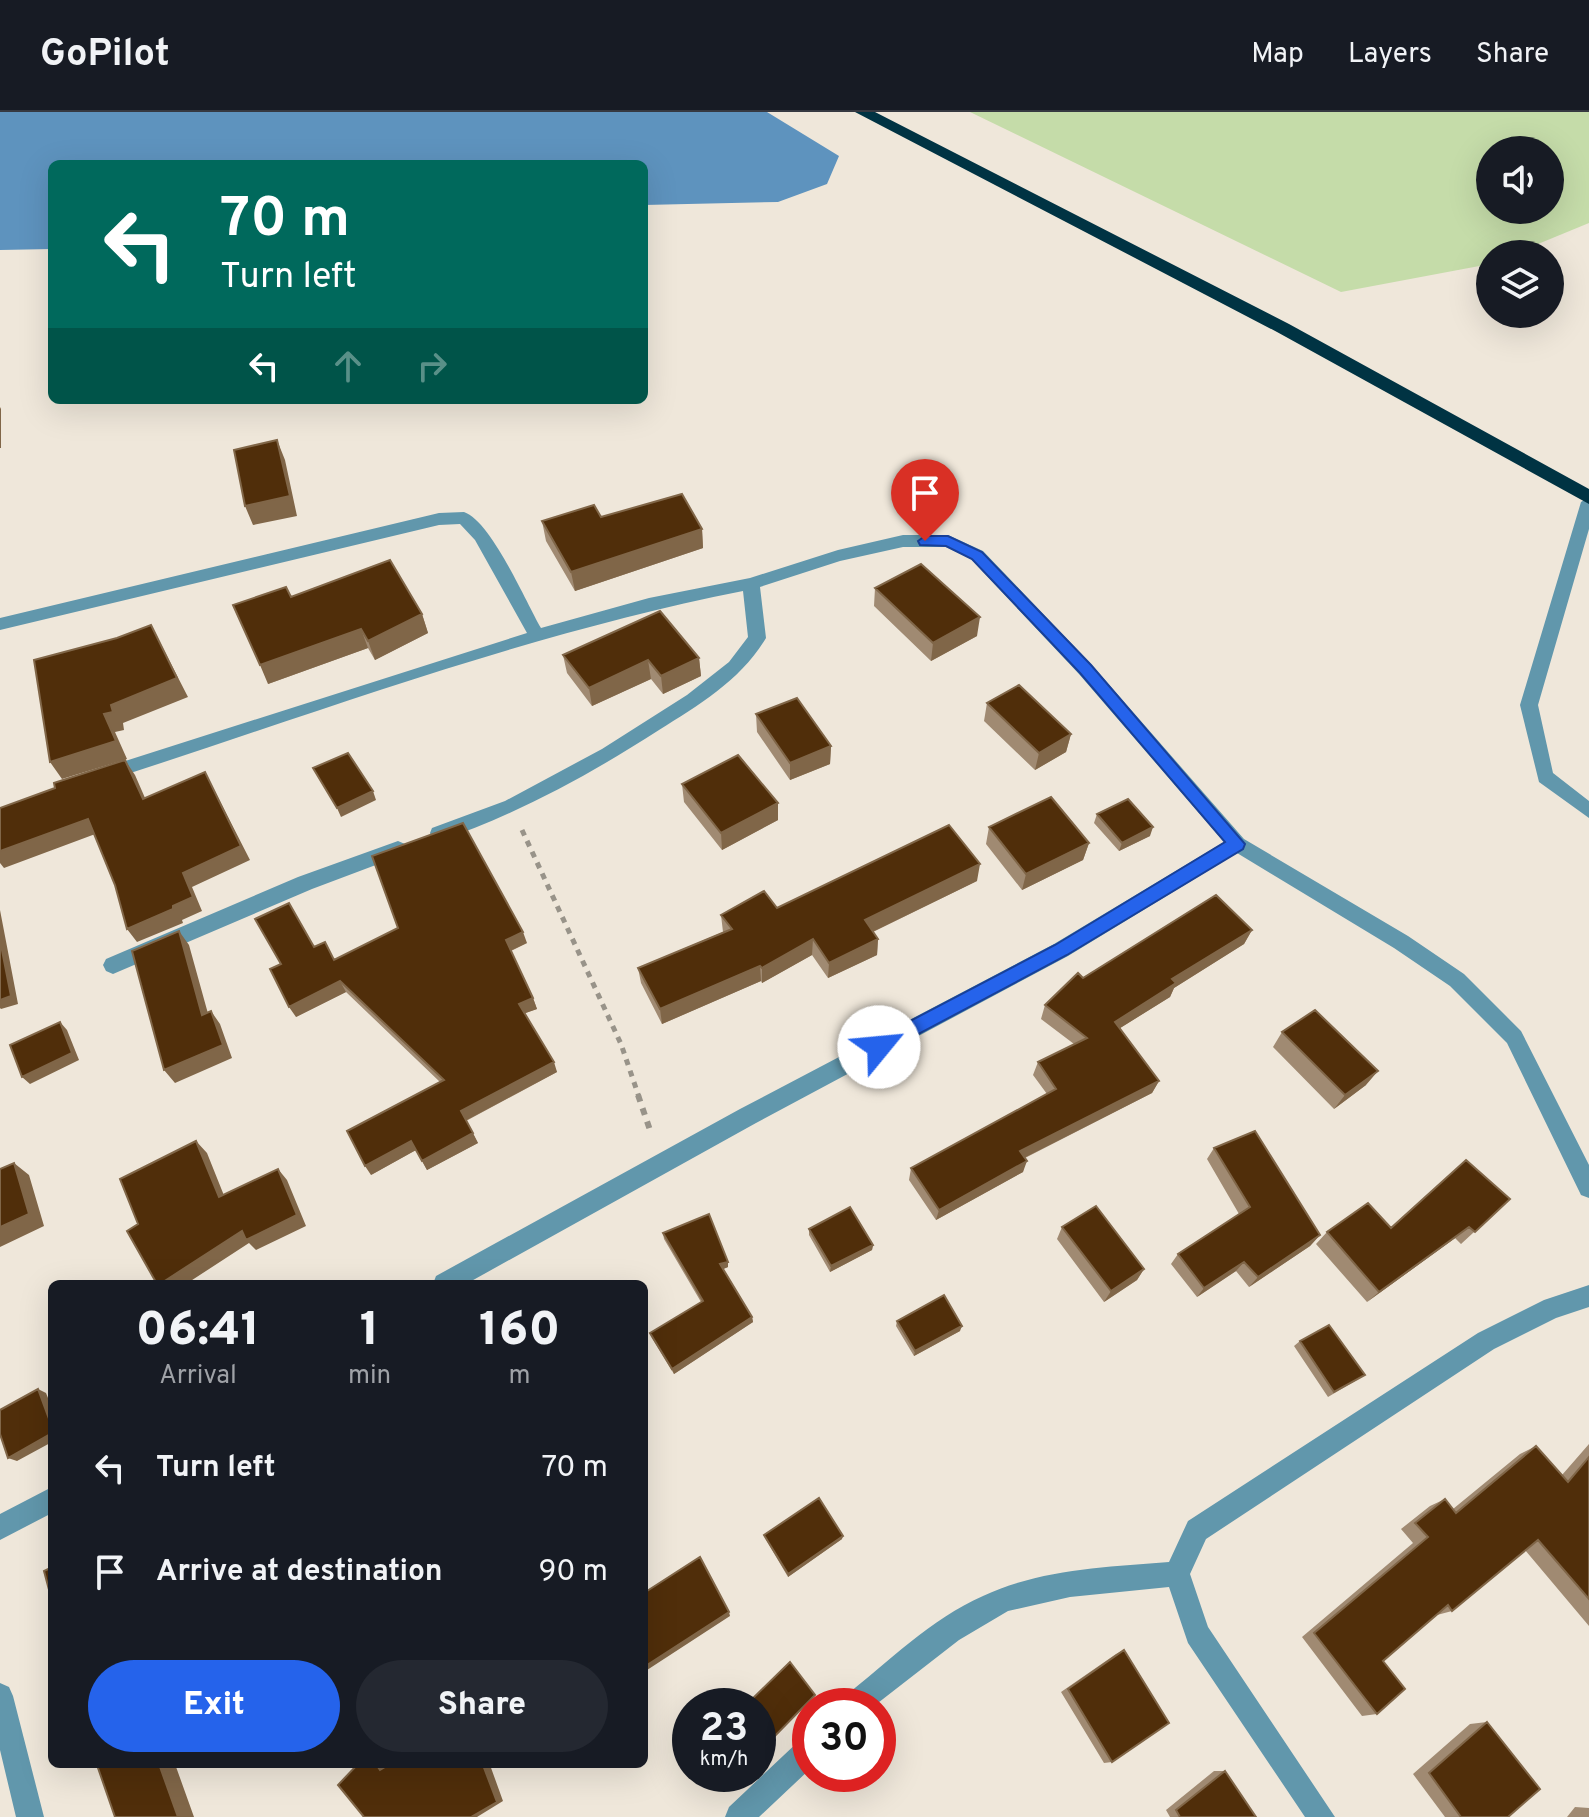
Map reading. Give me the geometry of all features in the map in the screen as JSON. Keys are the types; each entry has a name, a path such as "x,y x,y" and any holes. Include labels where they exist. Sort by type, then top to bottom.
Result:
{"highway":[{"path":"863,112 1283,328 1589,499"}],"street":[{"path":"1589,499 1529,705 1545,777 1589,811"},
{"path":"0,624 439,519 464,518 481,536 537,636"},
{"path":"88,780 537,636 649,604 751,584 838,556 903,541 948,541 977,555 1085,669 1237,844 1401,942 1457,980 1514,1037 1589,1188"},
{"path":"113,965 305,883 512,806 608,754 693,700 735,667 757,638 751,584"},
{"path":"451,1280 1061,950 1237,844"},
{"path":"1321,1817 1197,1634 1177,1574 1197,1530 1486,1341 1552,1308 1589,1296"},
{"path":"0,1528 48,1501"},
{"path":"877,1688 963,1622 1005,1598 1059,1585 1177,1574"},
{"path":"0,1696 30,1817"},
{"path":"739,1817 792,1767"}],"path":[{"path":"512,806 621,1044 660,1165"}],"green space":[{"path":"970,112 1589,112 1589,223 1548,240 1476,240 1476,267 1341,292"}],"water":[{"path":"0,112 767,112 839,156 827,184 778,202 648,205 648,160 48,160 48,249 0,250"}],"building":[{"path":"277,440 290,496 245,506 234,450"},
{"path":"682,494 702,529 571,572 542,521 594,505 601,517"},
{"path":"390,560 422,614 368,641 361,629 260,665 233,605 286,587 291,597"},
{"path":"921,564 980,617 933,643 875,588"},
{"path":"660,611 699,658 661,676 648,660 589,688 563,655"},
{"path":"151,625 177,678 111,705 113,712 104,714 116,741 50,762 34,660 117,638"},
{"path":"1019,685 1071,734 1039,753 987,703"},
{"path":"797,698 831,746 790,763 756,714"},
{"path":"348,753 373,791 337,808 313,768"},
{"path":"738,755 778,803 721,833 682,784"},
{"path":"125,760 143,799 205,772 241,846 183,873 193,897 127,929 115,885 88,819 0,851 0,808 55,788 54,783"},
{"path":"1051,797 1089,843 1026,874 989,827"},
{"path":"1128,799 1153,827 1122,843 1097,814"},
{"path":"463,823 523,932 506,940 533,998 519,1004 554,1062 461,1111 473,1133 422,1161 411,1141 365,1166 347,1131 444,1080 340,981 289,1007 270,969 281,964 255,919 289,903 314,947 325,942 334,960 398,928 372,856"},
{"path":"949,825 980,864 865,920 878,939 829,963 813,939 762,968 760,966 660,1009 638,968 732,929 721,915 764,891 777,908"},
{"path":"1216,895 1252,930 1172,979 1176,983 1115,1022 1159,1081 1020,1151 1027,1161 939,1210 911,1168 1056,1089 1038,1062 1087,1038 1045,1005 1078,973 1083,978"},
{"path":"179,931 202,1015 211,1011 223,1045 164,1070 132,951"},
{"path":"0,940 11,996 0,1000"},
{"path":"1315,1010 1378,1071 1345,1095 1282,1032"},
{"path":"60,1022 72,1053 22,1077 10,1045"},
{"path":"1255,1131 1320,1235 1258,1277 1244,1262 1204,1288 1178,1254 1250,1207 1214,1148"},
{"path":"196,1141 219,1197 278,1169 297,1215 246,1240 242,1231 166,1280 155,1280 127,1231 138,1224 120,1179"},
{"path":"1466,1160 1510,1199 1475,1232 1469,1227 1379,1292 1327,1232 1368,1203 1391,1228"},
{"path":"14,1163 29,1214 0,1227 0,1169"},
{"path":"1096,1206 1144,1269 1111,1291 1062,1227"},
{"path":"850,1207 873,1245 831,1266 809,1229"},
{"path":"709,1214 728,1262 720,1264 752,1317 672,1369 650,1333 703,1301 663,1233"},
{"path":"944,1295 962,1326 915,1351 897,1321"},
{"path":"1329,1325 1365,1375 1334,1392 1300,1341"},
{"path":"38,1389 48,1416 48,1435 8,1458 0,1434 0,1410"},
{"path":"1536,1446 1568,1482 1589,1457 1589,1599 1538,1540 1452,1611 1448,1605 1383,1661 1405,1689 1377,1714 1314,1633 1428,1537 1415,1523 1445,1499 1456,1513"},
{"path":"819,1498 843,1536 788,1574 764,1535"},
{"path":"700,1557 729,1612 648,1664 648,1590"},
{"path":"1124,1650 1169,1723 1112,1762 1068,1689"},
{"path":"790,1662 810,1688 792,1688 792,1718 776,1735 776,1688 763,1688"},
{"path":"1487,1722 1540,1789 1508,1817 1461,1817 1429,1773"},
{"path":"98,1768 160,1768 178,1817 115,1817"},
{"path":"354,1768 484,1768 497,1802 471,1817 364,1817 338,1785"},
{"path":"1225,1771 1256,1817 1180,1817 1176,1810"}],"route":[{"path":"879,1047 1061,950 1237,844 1085,669 977,555 948,541 925,541"}]}
